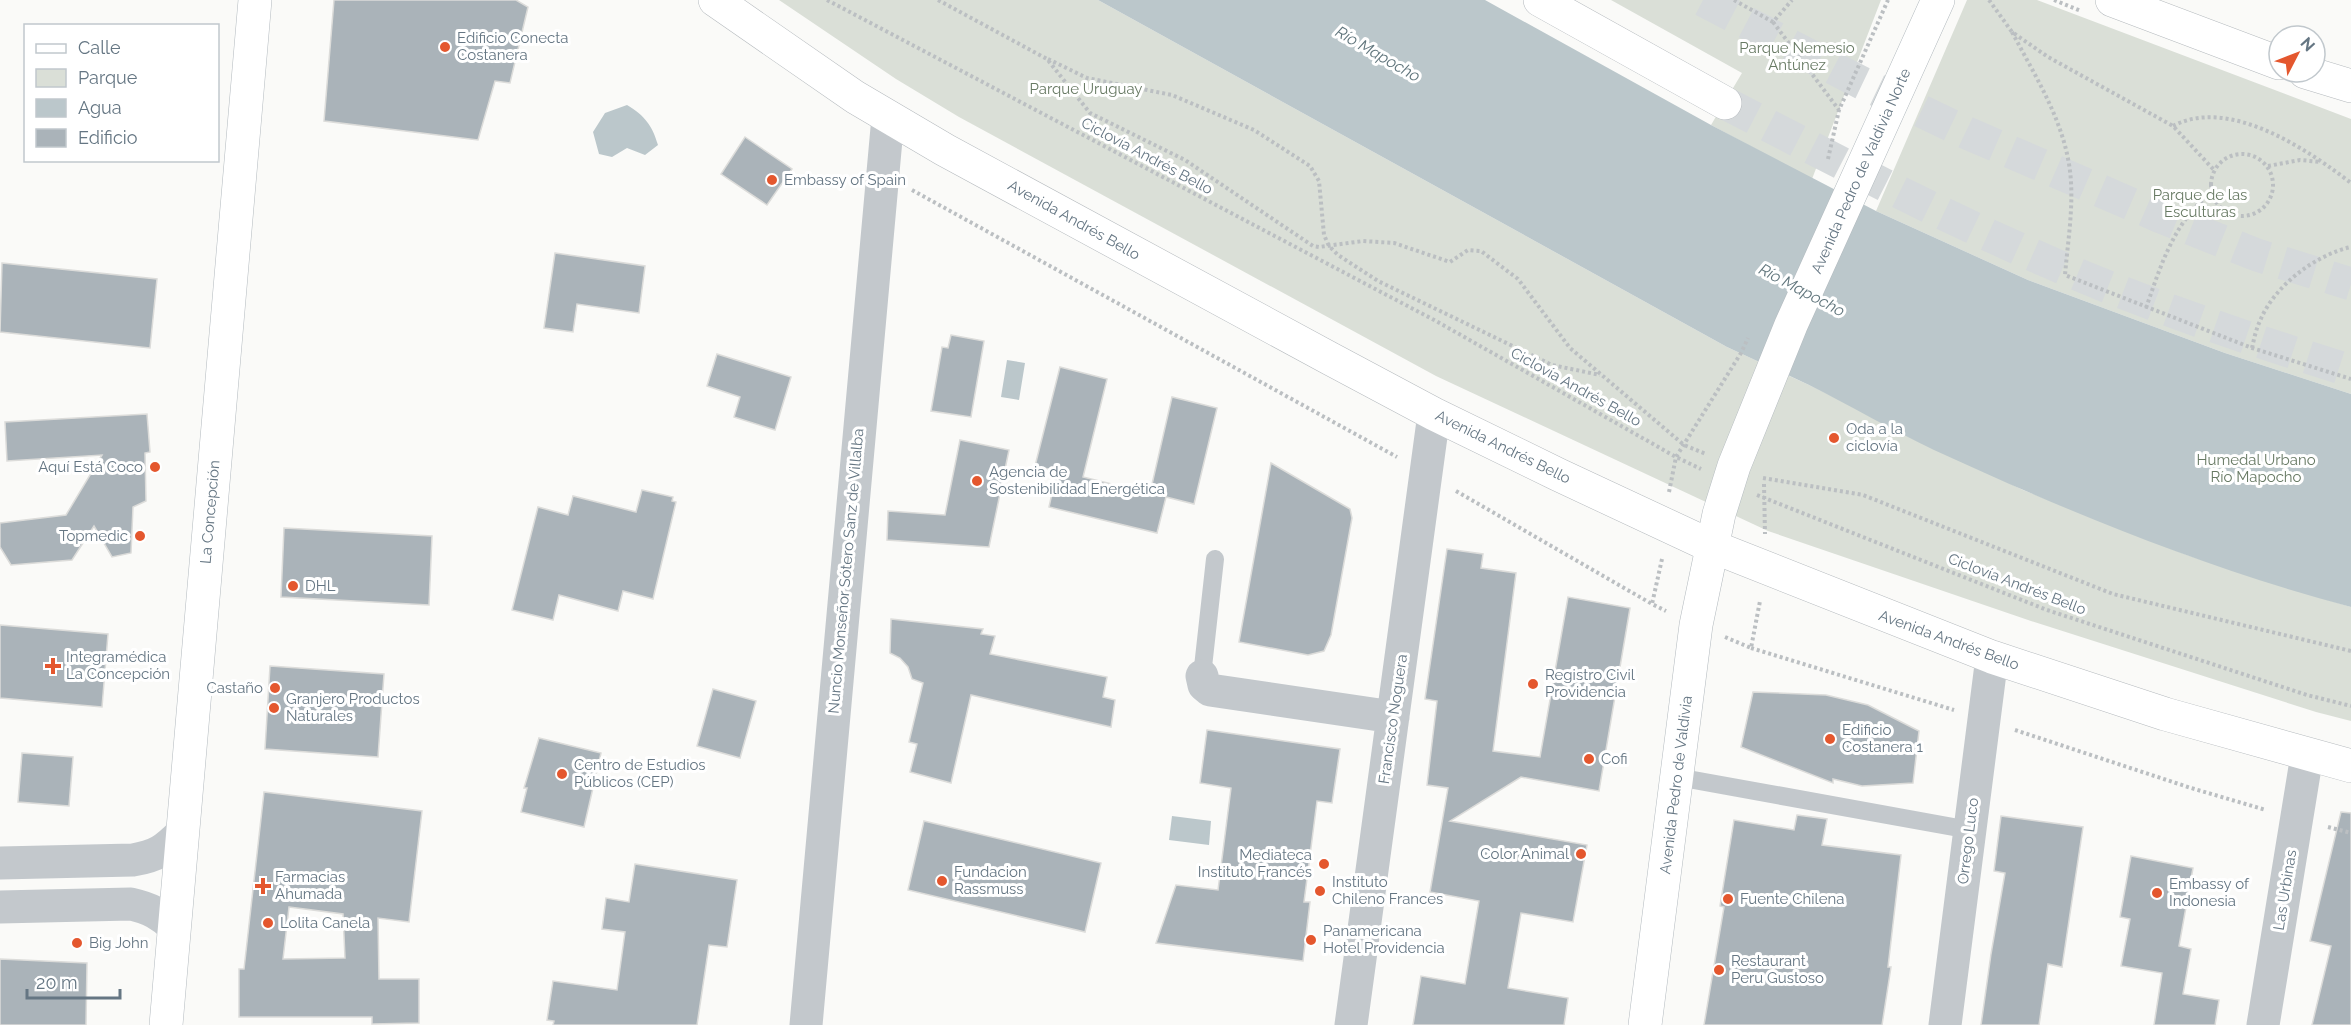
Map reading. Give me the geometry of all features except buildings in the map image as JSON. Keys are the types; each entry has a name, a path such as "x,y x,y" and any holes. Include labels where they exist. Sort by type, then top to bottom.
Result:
{"main road":[{"name":"La Concepción","path":"166,1025 255,0"},
{"name":"Avenida Andrés Bello","path":"715,0 888,117 1096,233 1434,414 1711,546 1992,657 2165,714 2351,766"},
{"path":"1540,0 1725,103"},
{"name":"Avenida Pedro de Valdivia Norte","path":"1711,546 1732,474 1769,376 1938,0"},
{"path":"2112,0 2267,58"},
{"path":"2327,79 2351,86"},
{"name":"Avenida Pedro de Valdivia","path":"1645,1025 1696,625 1711,546"}],"street":[{"name":"Nuncio Monseñor Sótero Sanz de Villalba","path":"806,1025 888,117"},
{"name":"Francisco Noguera","path":"1351,1025 1434,414"},
{"name":"Orrego Luco","path":"1945,1025 1992,657"},
{"path":"1202,676 1204,685 1210,690 1393,717"},
{"name":"Las Urbinas","path":"2263,1025 2307,755"},
{"path":"0,863 133,860 150,857 166,849 182,833"},
{"path":"82,862 93,865 100,872 104,883 101,893 94,901 84,905"},
{"path":"0,907 131,904 149,908 164,917 174,927"}],"lane":[{"path":"1202,676 1215,558"},
{"path":"1677,777 1970,830"}],"path":[{"name":"Ciclovía Andrés Bello","path":"827,0 1436,321 1676,457 1732,474 1764,498 2048,610 2307,696 2351,706"},
{"path":"938,0 1087,78 1172,95 1254,130 1298,156 1310,166 1319,181 1324,235 1329,246 1338,255 1378,280 1552,366 1601,375"},
{"path":"1734,0 1773,22 1839,110"},
{"path":"1773,22 1792,0"},
{"path":"1826,169 1839,110 1888,0"},
{"path":"1989,0 2012,32 2053,113 2065,148 2069,166 2071,217 2065,275 2252,348 2351,379"},
{"path":"2012,32 2048,57 2173,126 2214,170"},
{"path":"1047,59 1090,113 1185,160 1313,246 1363,241 1394,243 1450,262 1468,250 1481,251 1518,279 1570,348 1684,445 1732,474 1863,495 2113,594 2351,651"},
{"path":"2173,126 2206,117 2242,123 2271,133 2325,163 2351,183"},
{"path":"2240,154 2260,159 2268,166 2274,185 2268,204 2251,216 2231,215 2222,209 2212,192 2211,177 2221,162 2230,156 2240,154"},
{"path":"2268,166 2300,160 2325,163"},
{"path":"883,174 1425,473 1652,604"},
{"path":"2146,308 2164,256 2177,230 2191,210 2212,192"},
{"path":"2252,348 2263,314 2285,286 2312,263 2351,247"},
{"path":"1676,457 1741,353"},
{"path":"1751,648 1984,719 2170,782 2351,833"}],"green space":[{"name":"Parque Uruguay","path":"779,0 1098,0 1727,347 2023,490 2187,555 2351,607 2351,721 2316,712 2031,621 1768,531 1436,376 959,117 896,79"},
{"name":"Parque Nemesio Antúnez","path":"1611,0 1881,0 1812,179 1711,125 1742,73"},
{"name":"Parque de las Esculturas","path":"1967,0 2037,0 2351,119 2351,394 2225,353 2028,280 1876,211"}],"water":[{"name":"Humedal Urbano Río Mapocho","path":"1098,0 1485,0 1711,125 1876,211 2028,280 2225,353 2351,394 2351,607 2244,575 2139,538 1934,450 1809,385 1727,347"},
{"path":"627,105 647,122 658,145 645,155 627,148 612,157 599,154 593,132 605,113"},
{"path":"1007,360 1025,363 1019,400 1001,397"},
{"path":"1172,816 1211,821 1209,845 1169,840"}],"tunnel":[{"path":"1703,0 1862,83 1967,133 2161,217 2257,255 2351,284"},
{"path":"1725,103 1928,206 2088,279 2162,308 2351,371"}],"place":[{"name":"Edificio Conecta Costanera","path":"445,47"},
{"name":"Embassy of Spain","path":"772,180"},
{"name":"Oda a la ciclovía","path":"1834,438"},
{"name":"Aquí Está Coco","path":"155,467"},
{"name":"Agencia de Sostenibilidad Energética","path":"977,481"},
{"name":"Topmedic","path":"140,536"},
{"name":"DHL","path":"293,586"},
{"name":"Integramédica La Concepción","path":"53,666"},
{"name":"Registro Civil Providencia","path":"1533,684"},
{"name":"Castaño","path":"275,688"},
{"name":"Granjero Productos Naturales","path":"274,708"},
{"name":"Edificio Costanera 1","path":"1830,739"},
{"name":"Cofi","path":"1589,759"},
{"name":"Centro de Estudios Públicos (CEP)","path":"562,774"},
{"name":"Color Animal","path":"1581,854"},
{"name":"Mediateca Instituto Francés","path":"1324,864"},
{"name":"Fundacion Rassmuss","path":"942,881"},
{"name":"Farmacias Ahumada","path":"263,886"},
{"name":"Instituto Chileno Frances","path":"1320,891"},
{"name":"Embassy of Indonesia","path":"2157,893"},
{"name":"Fuente Chilena","path":"1728,899"},
{"name":"Lolita Canela","path":"268,923"},
{"name":"Panamericana Hotel Providencia","path":"1311,940"},
{"name":"Big John","path":"77,943"},
{"name":"Restaurant Peru Gustoso","path":"1719,970"}],"water label":[{"name":"Río Mapocho","path":"1378,54"},
{"name":"Río Mapocho","path":"1802,290"}]}
